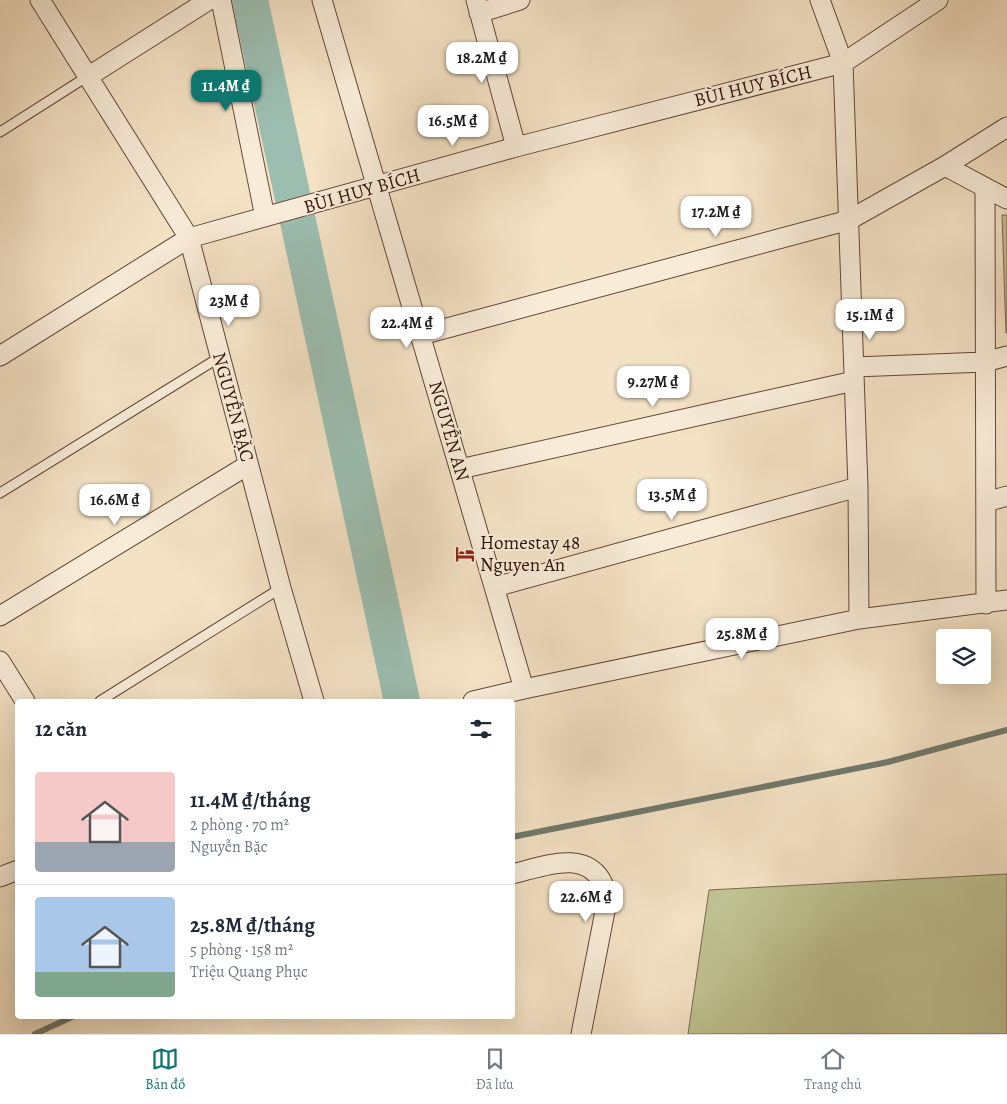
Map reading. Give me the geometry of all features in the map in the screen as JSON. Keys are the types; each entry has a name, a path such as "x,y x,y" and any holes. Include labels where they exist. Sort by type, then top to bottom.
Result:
{"street":[{"name":"NGUYỄN BẶC","path":"40,0 189,238 281,588 313,699"},
{"path":"89,76 209,0"},
{"path":"221,0 265,217"},
{"name":"NGUYỄN AN","path":"322,0 524,689"},
{"path":"516,147 478,6 520,0"},
{"path":"820,0 843,63 858,487 859,619"},
{"name":"BÙI HUY BÍCH","path":"0,356 189,238 516,147 843,63 938,0"},
{"path":"420,335 849,220 945,166 1007,126"},
{"path":"945,166 1007,199"},
{"path":"985,187 986,604"},
{"path":"460,469 854,374 985,362 1007,356"},
{"path":"0,616 248,465"},
{"path":"495,587 858,487"},
{"path":"986,502 1007,496"},
{"path":"482,699 859,619 1007,600"},
{"path":"0,661 24,699"},
{"path":"515,873 559,863 574,862 586,865 597,875 604,886 607,901 581,1034"},
{"path":"0,877 15,871"}],"lane":[{"path":"0,132 89,76"},
{"path":"0,493 220,357"},
{"path":"103,699 281,588"}],"green space":[{"path":"1002,215 1007,215 1007,333 1006,333"},
{"path":"1007,874 1007,1034 688,1034 709,890"}],"waterway":[{"path":"250,0 402,699"},
{"path":"515,836 888,762 1007,730"},
{"path":"35,1034 68,1019"}],"place":[{"name":"Homestay 48 Nguyen An","path":"465,554"}]}
